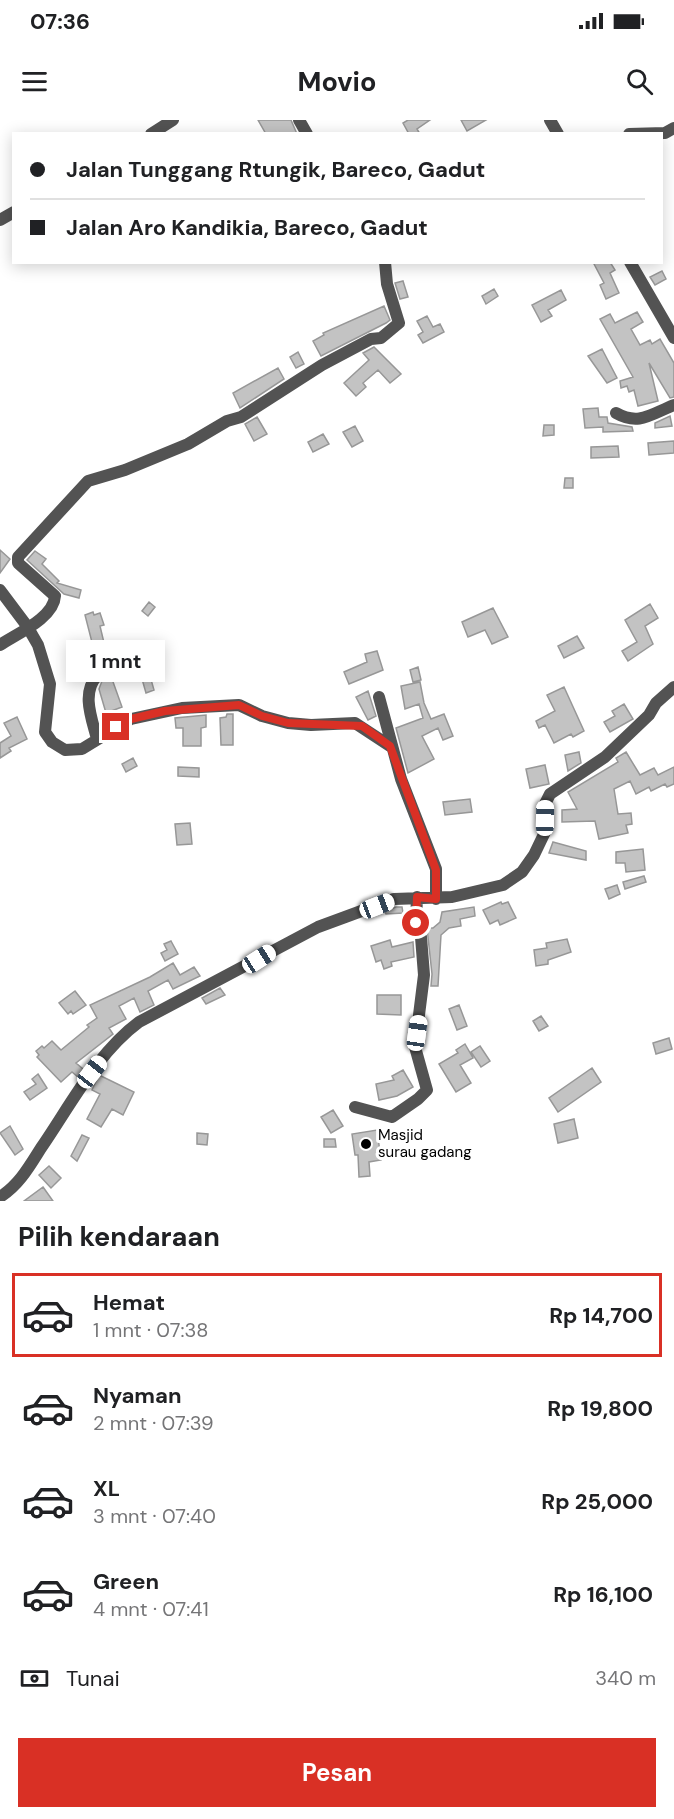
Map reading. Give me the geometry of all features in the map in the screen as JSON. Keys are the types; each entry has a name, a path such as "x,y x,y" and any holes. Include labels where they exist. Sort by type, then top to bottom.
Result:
{"street":[{"path":"154,132 173,120"},
{"path":"0,645 45,615 55,602 55,596 18,563 18,557 88,480 125,470 188,444 227,421 241,417 322,365 390,332 399,323 387,284 385,264"},
{"path":"631,264 674,338"},
{"path":"616,412 628,420 635,420 674,405"},
{"path":"0,590 27,626 48,676 50,692 44,725 47,737 58,747 71,751 82,749 131,719 145,715 182,708 239,705 262,716 288,723 319,725 355,723 390,746"},
{"path":"97,676 89,687 88,707 97,739"},
{"path":"0,1197 28,1170 92,1072 132,1027 307,931 394,899 417,897 436,899 503,885 522,872 529,864 546,830 545,804 550,794 605,757 650,715 656,703 674,687"},
{"path":"379,697 390,746 436,870 436,899"},
{"path":"355,1107 390,1118 423,1095 427,1084 416,1053 424,975 421,937 416,923 417,897"}],"building":[{"path":"258,120 291,120 296,132 265,132"},
{"path":"408,120 430,120 417,129 419,132 408,132 403,123"},
{"path":"461,120 486,120 467,131"},
{"path":"594,264 611,264 615,270 610,273 619,293 606,299 600,285 604,283"},
{"path":"662,271 666,279 655,285 650,277"},
{"path":"403,281 408,297 400,299 395,283"},
{"path":"494,289 498,296 486,304 482,296"},
{"path":"561,290 566,300 548,310 552,316 541,322 532,305"},
{"path":"384,306 390,320 321,356 313,341 324,335 323,333"},
{"path":"637,312 643,322 631,329 640,345 650,340 652,344 660,339 674,363 674,397 670,398 649,363 658,401 638,406 634,390 629,392 627,386 621,388 620,381 633,377 600,319 610,314 615,323"},
{"path":"427,316 433,327 440,324 444,332 423,343 418,335 423,332 417,321"},
{"path":"374,347 401,374 390,383 378,370 363,383 366,387 356,396 344,383 369,360 363,353"},
{"path":"602,349 617,378 607,383 588,356"},
{"path":"298,352 304,364 296,368 290,357"},
{"path":"278,368 284,379 240,408 233,393"},
{"path":"598,408 599,417 607,417 608,423 632,427 633,431 603,432 603,427 585,428 583,409"},
{"path":"670,416 672,426 655,428 655,423"},
{"path":"257,417 267,434 254,441 245,424"},
{"path":"544,425 554,425 554,435 543,436"},
{"path":"355,426 363,441 352,447 343,432"},
{"path":"323,434 329,444 313,452 308,442"},
{"path":"674,441 674,453 649,455 648,443"},
{"path":"618,446 619,457 591,458 591,447"},
{"path":"565,478 573,478 573,488 564,488"},
{"path":"0,550 10,559 0,573"},
{"path":"35,551 46,559 42,564 59,581 57,583 81,590 79,598 64,594 27,560"},
{"path":"149,602 155,607 148,616 142,611"},
{"path":"650,604 658,618 645,626 653,644 628,661 622,651 637,642 625,620"},
{"path":"493,608 508,637 492,644 485,630 468,637 462,622"},
{"path":"93,612 94,615 100,613 104,625 100,626 109,664 111,663 116,678 112,679 122,707 106,713 99,689 105,673 96,658 85,615"},
{"path":"577,636 584,648 564,658 558,646"},
{"path":"377,651 383,670 349,684 344,672 367,662 365,654"},
{"path":"418,667 421,680 413,682 410,670"},
{"path":"150,676 154,690 146,693 142,679"},
{"path":"420,682 424,703 431,719 444,714 453,736 443,740 438,728 422,736 434,759 408,773 396,728 423,718 419,704 405,709 401,686"},
{"path":"564,687 584,731 573,737 571,734 554,743 545,725 539,728 536,721 555,711 547,695"},
{"path":"368,691 376,716 368,720 356,697"},
{"path":"624,704 633,719 610,732 604,722 615,716 612,711"},
{"path":"227,714 233,714 233,745 221,745 220,718 226,717"},
{"path":"206,715 206,727 201,728 201,746 183,746 183,728 176,728 175,718"},
{"path":"17,717 27,739 9,748 11,751 0,758 0,743 11,736 4,723"},
{"path":"579,752 581,763 568,771 565,755"},
{"path":"626,752 640,775 654,768 658,775 674,767 674,784 667,787 665,784 651,791 649,787 636,794 630,781 614,789 618,814 631,813 632,824 626,825 628,833 599,839 595,821 562,822 562,810 577,809 568,792 618,762 616,758"},
{"path":"133,758 137,766 126,772 122,764"},
{"path":"545,765 549,784 530,788 526,769"},
{"path":"178,767 199,768 199,777 178,776"},
{"path":"470,799 472,812 445,815 443,802"},
{"path":"190,823 192,844 177,845 175,824"},
{"path":"553,842 586,851 586,860 549,853"},
{"path":"643,849 645,870 626,872 625,863 616,863 616,852"},
{"path":"644,876 646,882 625,889 623,882"},
{"path":"617,885 620,894 609,899 605,889"},
{"path":"501,902 502,904 508,902 516,918 500,925 498,920 490,924 483,910"},
{"path":"402,907 403,913 386,914 385,911"},
{"path":"474,907 475,916 460,919 461,926 449,928 441,935 438,986 431,986 432,974 427,928 433,928 440,922 442,912"},
{"path":"567,939 571,952 548,960 548,964 536,966 534,950 547,948 546,943"},
{"path":"390,940 392,947 413,942 414,957 391,962 392,966 384,969 381,960 376,962 371,946"},
{"path":"171,941 178,954 165,961 161,953 167,950 164,944"},
{"path":"173,963 180,975 194,967 200,976 173,989 168,980 148,991 154,1005 140,1012 134,998 119,1006 126,1019 109,1028 113,1034 76,1063 83,1069 78,1077 72,1072 61,1082 37,1057 39,1055 36,1051 42,1046 44,1048 52,1041 61,1050 89,1027 87,1025 97,1018 90,1005 150,977"},
{"path":"220,988 225,995 206,1004 202,998"},
{"path":"75,991 86,1005 73,1014 71,1011 68,1014 59,1003"},
{"path":"377,995 401,995 401,1015 377,1014"},
{"path":"459,1005 467,1026 457,1030 449,1009"},
{"path":"541,1016 548,1026 539,1031 533,1021"},
{"path":"669,1038 672,1049 656,1054 653,1043"},
{"path":"465,1044 473,1058 460,1065 471,1083 456,1092 439,1064 458,1053 456,1050"},
{"path":"480,1046 490,1061 481,1067 471,1052"},
{"path":"592,1068 601,1082 558,1112 549,1098"},
{"path":"403,1070 413,1087 397,1096 379,1100 376,1084 394,1080 392,1076"},
{"path":"38,1074 47,1088 30,1100 24,1092 36,1084 32,1079"},
{"path":"99,1075 134,1092 123,1115 112,1109 101,1127 87,1119 100,1094 92,1090"},
{"path":"333,1110 343,1126 331,1133 321,1117"},
{"path":"574,1119 578,1138 558,1143 554,1124"},
{"path":"10,1126 23,1149 15,1155 0,1133"},
{"name":"Masjid surau gadang","path":"377,1130 381,1160 369,1162 370,1176 359,1177 358,1155 355,1155 352,1134"},
{"path":"197,1133 208,1134 207,1145 197,1144"},
{"path":"82,1135 89,1138 77,1161 71,1156"},
{"path":"324,1139 335,1139 336,1147 324,1147"},
{"path":"49,1166 61,1178 51,1188 39,1175"},
{"path":"43,1187 53,1201 24,1201"}],"place":[{"name":"Masjid surau gadang","path":"366,1144"}],"route":[{"path":"116,727 131,719 165,711 239,705 262,716 288,723 327,725 355,723 369,730 390,746 436,870 438,892 436,899 417,897 416,923"}]}
